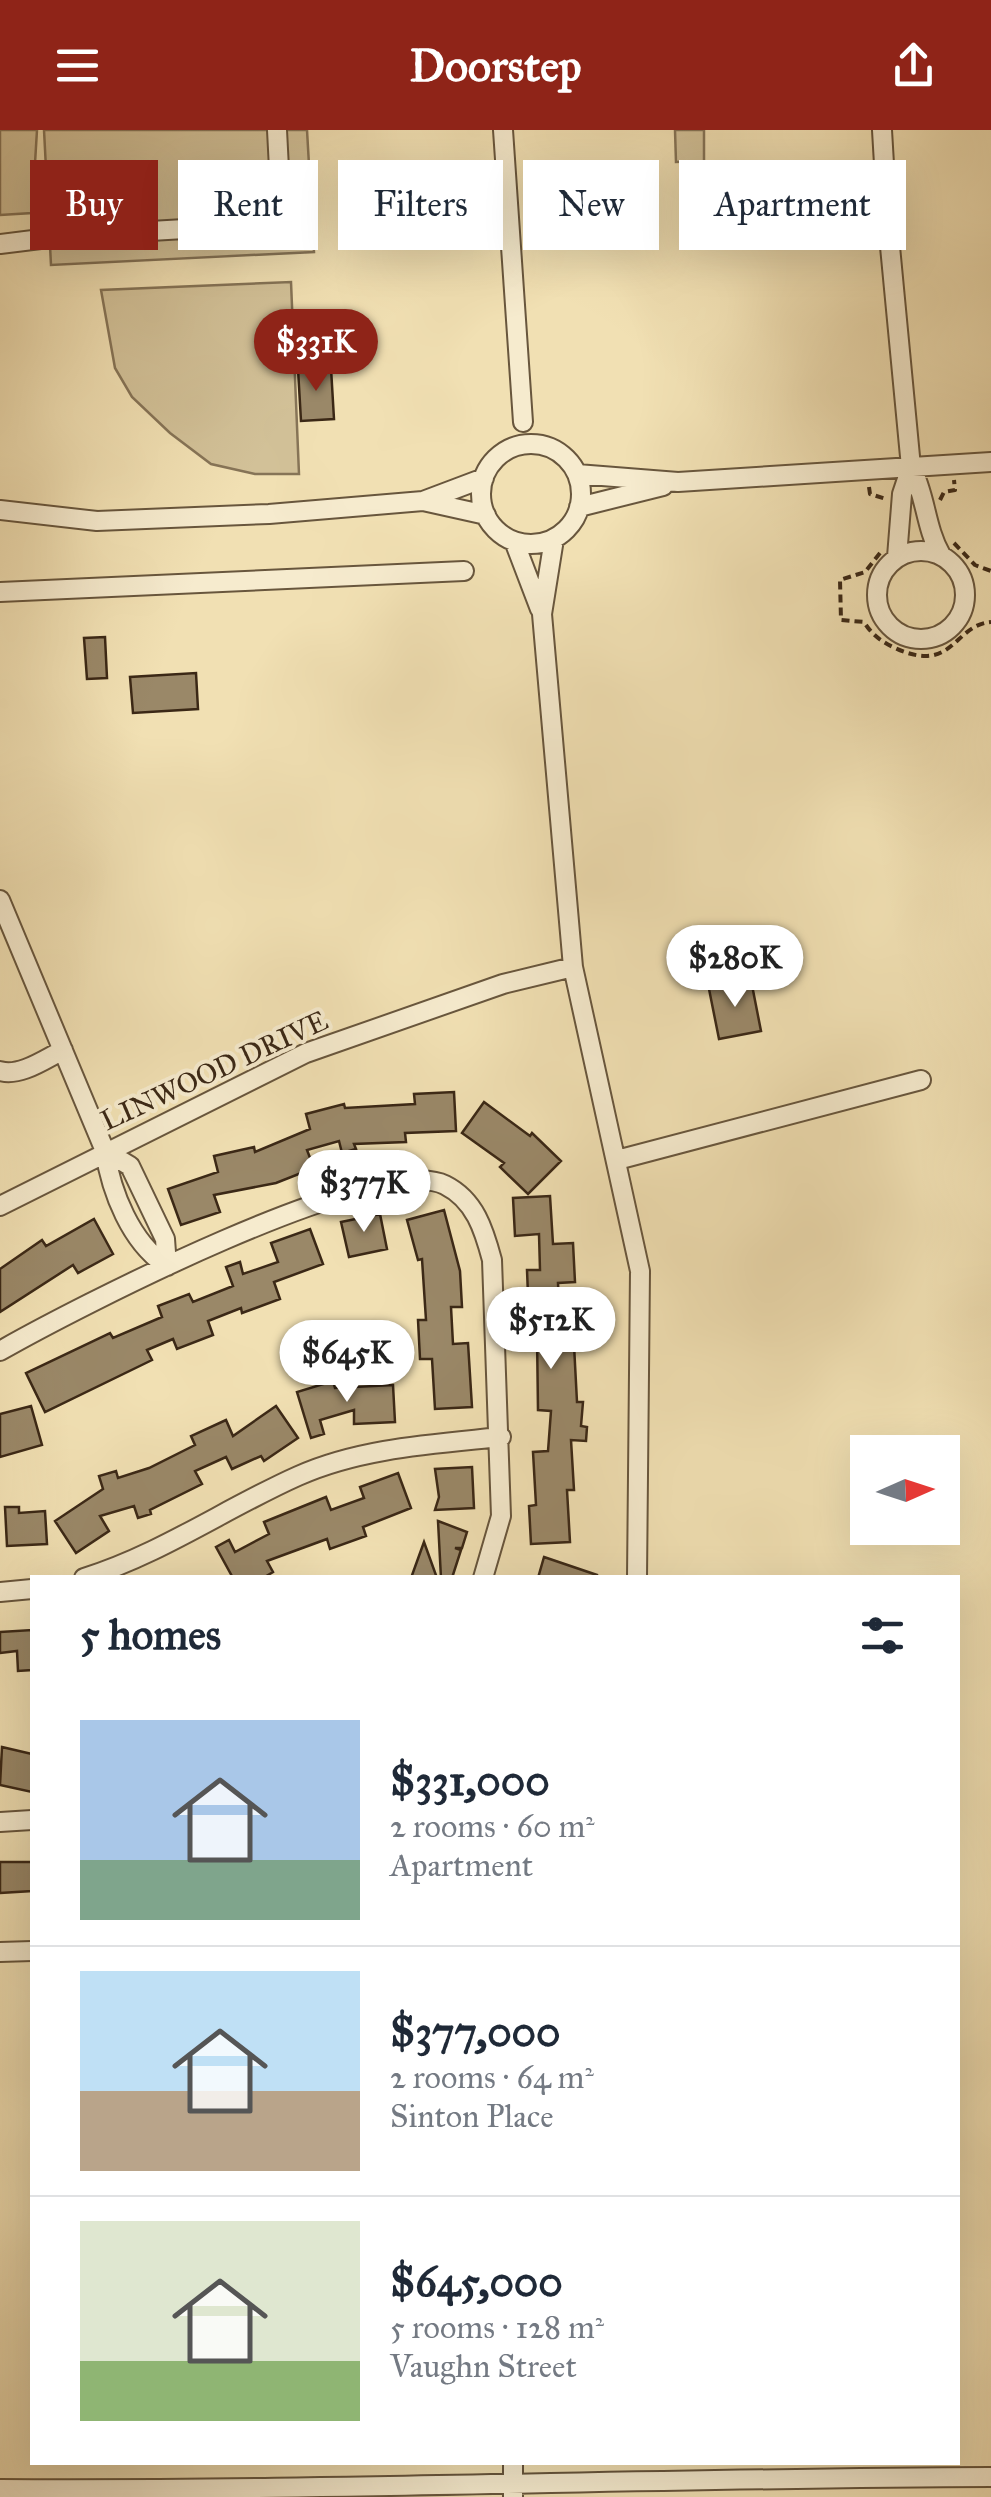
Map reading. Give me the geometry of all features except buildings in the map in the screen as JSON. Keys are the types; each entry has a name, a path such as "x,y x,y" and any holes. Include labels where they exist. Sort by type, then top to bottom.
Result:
{"street":[{"path":"0,244 253,224 273,211 280,188 277,130"},
{"path":"503,130 523,422"},
{"path":"882,130 912,466 925,493 928,523 959,571 966,594 962,613 950,629 933,639 914,640 896,632 882,618 876,599 912,466"},
{"path":"528,444 557,452 576,474 579,507 574,520 554,538 541,543 514,541 492,526 486,515 482,503 484,478 501,454 528,444"},
{"path":"576,474 678,482 991,462"},
{"path":"0,510 97,520 269,514 424,501 484,478"},
{"path":"579,507 678,482"},
{"path":"424,501 486,515"},
{"path":"554,538 542,614 573,967 640,1271 638,1575"},
{"path":"514,541 542,614"},
{"path":"892,550 945,547"},
{"path":"0,592 464,571"},
{"path":"0,900 105,1150 109,1181 146,1252 167,1266"},
{"name":"LINWOOD DRIVE","path":"2,1202 306,1053 503,984 573,967"},
{"path":"0,1071 7,1074 26,1068 62,1050"},
{"path":"617,1160 921,1080"},
{"path":"0,1351 167,1266 271,1221 387,1183 420,1178 444,1184 469,1203 483,1228 492,1260 501,1516 484,1575"},
{"path":"91,1575 186,1535 300,1474 422,1446 501,1438"},
{"path":"0,1592 30,1589"},
{"path":"0,1822 30,1820"},
{"path":"0,1952 30,1952"},
{"path":"0,2488 224,2490 513,2480 580,2488 991,2477"}],"path":[{"path":"936,510 944,492 955,490 952,465"},
{"path":"868,470 870,494 890,502"},
{"path":"945,547 960,546 974,565 991,571"},
{"path":"892,550 865,572 840,580 841,620 864,622 884,643 924,656 938,655 982,623 991,622"}],"shaded area":[{"path":"0,130 37,130 35,160 30,160 30,213 0,215"},
{"path":"44,130 307,130 309,160 178,160 178,250 314,252 51,265 50,250 158,250 158,160 46,160"},
{"path":"675,130 704,130 704,160 676,162"},
{"path":"291,282 299,474 255,474 211,464 132,397 115,368 101,290"}]}
